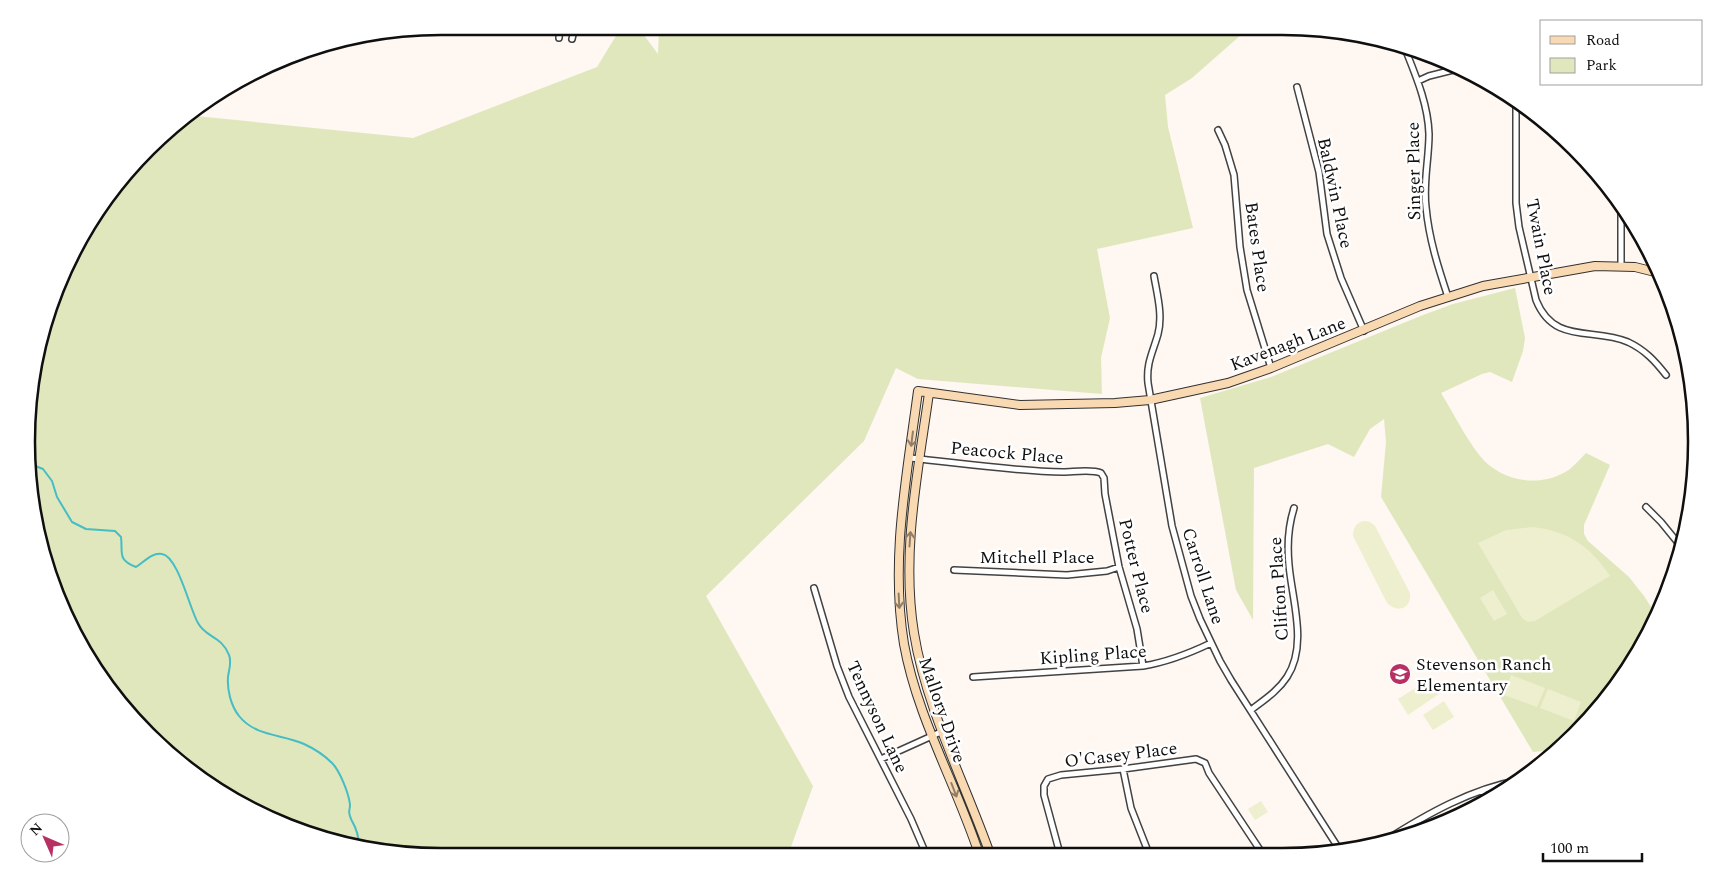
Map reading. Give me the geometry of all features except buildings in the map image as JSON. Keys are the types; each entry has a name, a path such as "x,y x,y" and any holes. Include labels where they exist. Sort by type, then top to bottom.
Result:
{"main road":[{"name":"Kavenagh Lane","path":"918,391 1020,404 1115,403 1150,400 1228,383 1272,368 1420,306 1484,286 1588,267 1621,266 1649,270"},
{"name":"Mallory Drive","path":"918,391 900,531 898,566 899,606 904,645 914,683 977,848"},
{"path":"929,393 911,530 909,572 914,634 927,689 988,848"}],"street":[{"path":"572,39 573,35"},
{"name":"Singer Place","path":"1408,56 1418,81 1426,114 1429,134 1425,190 1426,212 1433,251 1448,297"},
{"path":"1418,81 1449,71"},
{"name":"Baldwin Place","path":"1297,87 1319,172 1327,234 1341,278 1364,331"},
{"name":"Twain Place","path":"1516,110 1516,203 1519,227 1539,309 1550,323 1566,331 1602,335 1629,343 1652,358 1666,375"},
{"name":"Bates Place","path":"1218,130 1234,175 1240,248 1247,290 1272,368"},
{"path":"1621,219 1621,266"},
{"name":"Carroll Lane","path":"1154,276 1160,320 1158,333 1148,361 1147,371 1150,400 1172,526 1191,596 1220,662 1336,845"},
{"name":"Peacock Place","path":"910,458 1037,472 1079,473 1094,470 1100,473"},
{"name":"Potter Place","path":"1100,473 1105,484 1105,494 1119,567 1137,629 1142,666"},
{"path":"1646,507 1675,541"},
{"name":"Clifton Place","path":"1251,710 1277,690 1288,677 1295,662 1297,631 1288,544 1289,523 1294,508"},
{"name":"Mitchell Place","path":"954,570 1068,575 1119,567"},
{"name":"Tennyson Lane","path":"814,588 836,666 849,698 882,759 923,848"},
{"name":"Kipling Place","path":"973,677 1142,666 1176,659 1211,643"},
{"path":"882,759 943,731"},
{"name":"O'Casey Place","path":"1058,848 1044,795 1045,782 1052,777 1196,759 1205,763 1259,848"},
{"path":"1123,769 1131,808 1147,848"},
{"path":"1405,828 1432,812 1496,787"},
{"path":"1484,790 1485,794"}],"green space":[{"path":"617,35 644,35 658,54 659,35 1241,35 1192,78 1165,95 1168,127 1193,228 1097,249 1110,318 1101,358 1102,394 918,379 896,368 864,441 706,596 813,786 791,848 415,847 388,845 336,834 286,817 238,794 194,764 154,729 119,689 89,645 66,597 49,547 43,521 38,495 35,442 38,388 43,362 49,336 66,286 89,238 119,194 154,154 198,116 413,138 597,67"},
{"path":"1515,288 1525,338 1523,351 1512,382 1490,372 1441,393 1464,433 1480,456 1489,465 1510,477 1522,480 1535,481 1559,475 1570,469 1586,453 1610,465 1584,525 1584,534 1588,541 1629,577 1652,608 1634,645 1604,689 1569,729 1545,751 1533,752 1381,497 1386,442 1384,419 1370,429 1354,457 1328,444 1254,468 1253,620 1236,590 1200,398 1271,377 1453,304"},
{"path":"1365,521 1375,526 1410,593 1409,602 1403,608 1396,608 1387,603 1353,536 1356,526 1360,522"},
{"path":"1533,527 1557,532 1578,542 1595,557 1610,576 1535,621 1528,622 1522,618 1478,543 1506,530"},
{"path":"1493,590 1507,614 1494,621 1480,598"},
{"path":"1511,675 1545,688 1537,707 1504,695"},
{"path":"1430,679 1439,694 1408,715 1398,699"},
{"path":"1548,689 1581,702 1574,721 1540,708"},
{"path":"1444,701 1454,717 1433,730 1423,715"},
{"path":"1261,801 1268,812 1255,820 1248,809"}],"waterway":[{"path":"36,466 43,469 52,481 57,497 72,522 86,529 115,531 121,537 122,555 126,562 136,567 151,556 162,554 168,557 178,573 201,628 226,648 230,658 228,687 236,712 253,728 304,744 319,752 332,763 346,789 350,805 349,815 358,839"}],"place":[{"name":"Stevenson Ranch Elementary","path":"1400,674"}]}
